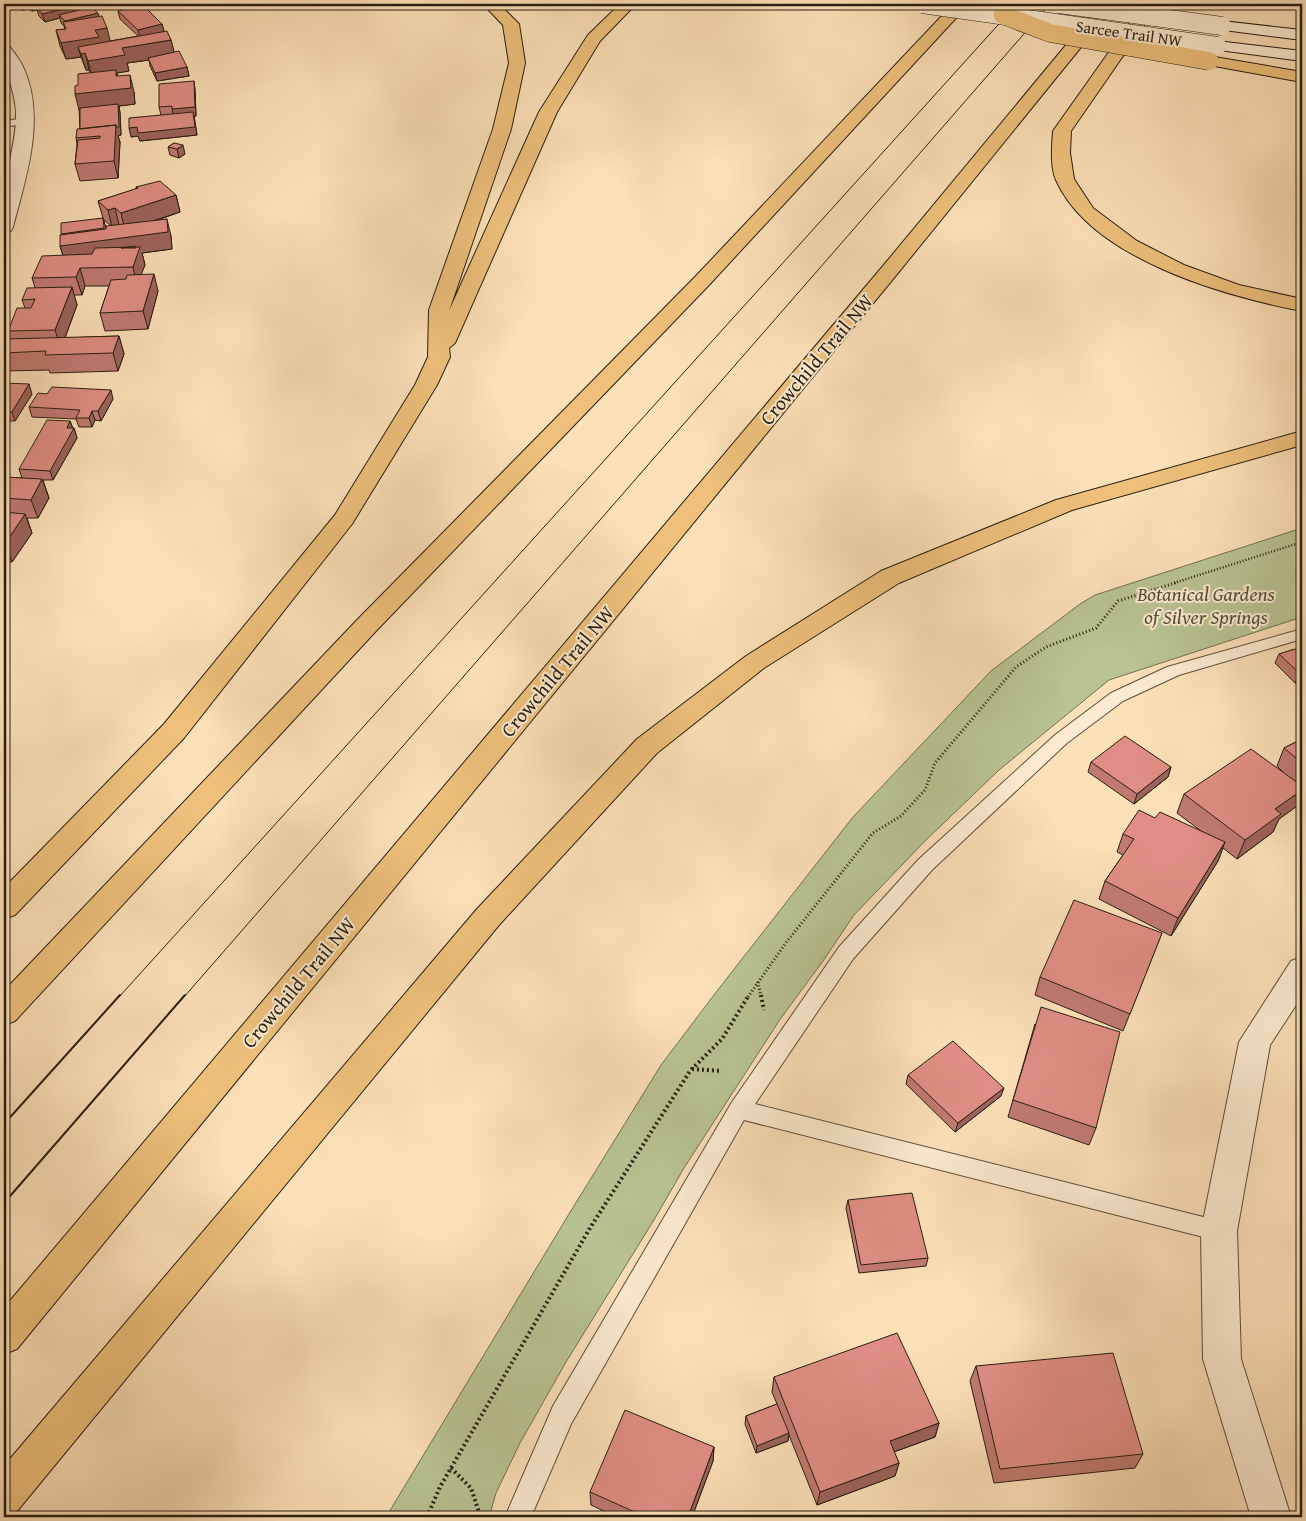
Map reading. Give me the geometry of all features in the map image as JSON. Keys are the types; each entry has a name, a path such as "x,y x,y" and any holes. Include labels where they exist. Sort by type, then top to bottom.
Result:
{"highway":[{"path":"439,357 439,310 502,129 517,63 510,24 491,4"},
{"path":"4,907 174,731 344,519 426,386 548,112 594,38 628,4"},
{"path":"4,1012 368,625 702,281 960,4"},
{"name":"Crowchild Trail NW","path":"4,1336 888,272 1108,4"},
{"path":"1151,4 1062,131 1060,153 1066,179 1086,212 1130,245 1177,269 1233,290 1302,305"},
{"path":"1003,15 1050,33 1302,77"},
{"path":"4,1496 488,917 647,746 755,662 890,577 1064,505 1302,438"}],"street":[{"name":"Sarcee Trail NW","path":"922,4 1217,46 1302,56"},
{"name":"Sarcee Trail NW","path":"1059,4 1302,35"},
{"path":"4,50 19,75 26,121 16,181 4,227"},
{"path":"1271,1517 1222,1359 1219,1231 1255,1042 1302,970"}],"lane":[{"path":"4,124 26,121"},
{"path":"518,1517 562,1415 739,1110 846,953 925,865 1061,739 1117,697 1172,671 1302,634"},
{"path":"739,1110 1219,1231"}],"path":[{"path":"451,1468 471,1488 480,1517"}],"green space":[{"name":"Botanical Gardens of Silver Springs","path":"1302,528 1302,617 1109,680 999,770 925,841 854,915 781,1018 684,1168 566,1362 520,1443 496,1493 489,1517 386,1517 661,1065 853,817 991,671 1080,604 1095,595"}],"building":[{"path":"54,4 74,4 76,6 42,14 37,8"},
{"path":"142,4 162,24 138,30 118,11 126,9 123,6"},
{"path":"92,7 98,13 65,21 59,15"},
{"path":"102,16 107,28 95,30 99,37 61,43 56,30 66,29 63,22"},
{"path":"167,31 171,40 122,48 125,55 88,61 85,53 81,54 78,47"},
{"path":"179,51 187,67 155,73 148,58"},
{"path":"116,70 116,76 130,75 131,88 75,94 75,86 78,85 78,74"},
{"path":"194,81 195,107 172,109 172,106 159,107 159,84"},
{"path":"118,104 119,127 116,127 116,125 80,129 80,108"},
{"path":"193,112 195,127 138,133 137,127 129,128 129,118"},
{"path":"116,125 114,161 75,164 78,140 100,138 100,136 76,138 77,129"},
{"path":"174,143 183,145 177,149 168,147"},
{"path":"160,181 176,195 121,213 115,208 108,210 98,201 138,188 136,187"},
{"path":"103,218 104,228 61,234 61,223"},
{"path":"167,219 168,232 60,246 60,235 106,229 106,226"},
{"path":"140,247 133,267 80,268 76,277 32,278 42,256 92,254 95,248"},
{"path":"154,274 143,311 100,313 111,280 126,279 127,275"},
{"path":"72,287 55,330 8,331 17,308 31,308 35,299 22,300 27,288"},
{"path":"119,336 113,353 45,355 46,351 4,353 4,339"},
{"path":"4,383 29,384 12,412 4,411"},
{"path":"52,387 111,390 98,411 92,411 89,418 76,418 80,410 29,407 38,393 47,394"},
{"path":"47,420 70,421 67,428 74,428 50,471 19,469"},
{"path":"4,477 42,479 31,500 4,498"},
{"path":"4,512 25,514 5,544 4,544"},
{"path":"1295,649 1302,656 1302,672 1299,673 1279,654"},
{"path":"1125,736 1171,767 1137,794 1091,762"},
{"path":"1302,739 1302,763 1284,748"},
{"path":"1251,749 1302,786 1302,790 1275,809 1281,814 1245,840 1184,794"},
{"path":"1139,810 1155,818 1160,812 1225,842 1178,918 1105,881 1134,839 1123,834"},
{"path":"1074,900 1162,933 1130,1014 1040,977"},
{"path":"1041,1007 1120,1032 1096,1128 1013,1100"},
{"path":"953,1041 1004,1088 958,1123 908,1075"},
{"path":"912,1193 928,1258 861,1265 848,1200"},
{"path":"897,1333 939,1423 890,1441 899,1463 820,1492 774,1377"},
{"path":"1113,1353 1143,1454 1000,1469 976,1366"},
{"path":"777,1404 789,1433 757,1446 746,1416"},
{"path":"625,1410 714,1447 688,1517 646,1517 590,1492"}],"tram line":[{"path":"119,997 1017,4"},
{"path":"184,997 1050,4"},
{"path":"4,1124 120,995"},
{"path":"4,1203 185,995"}]}
